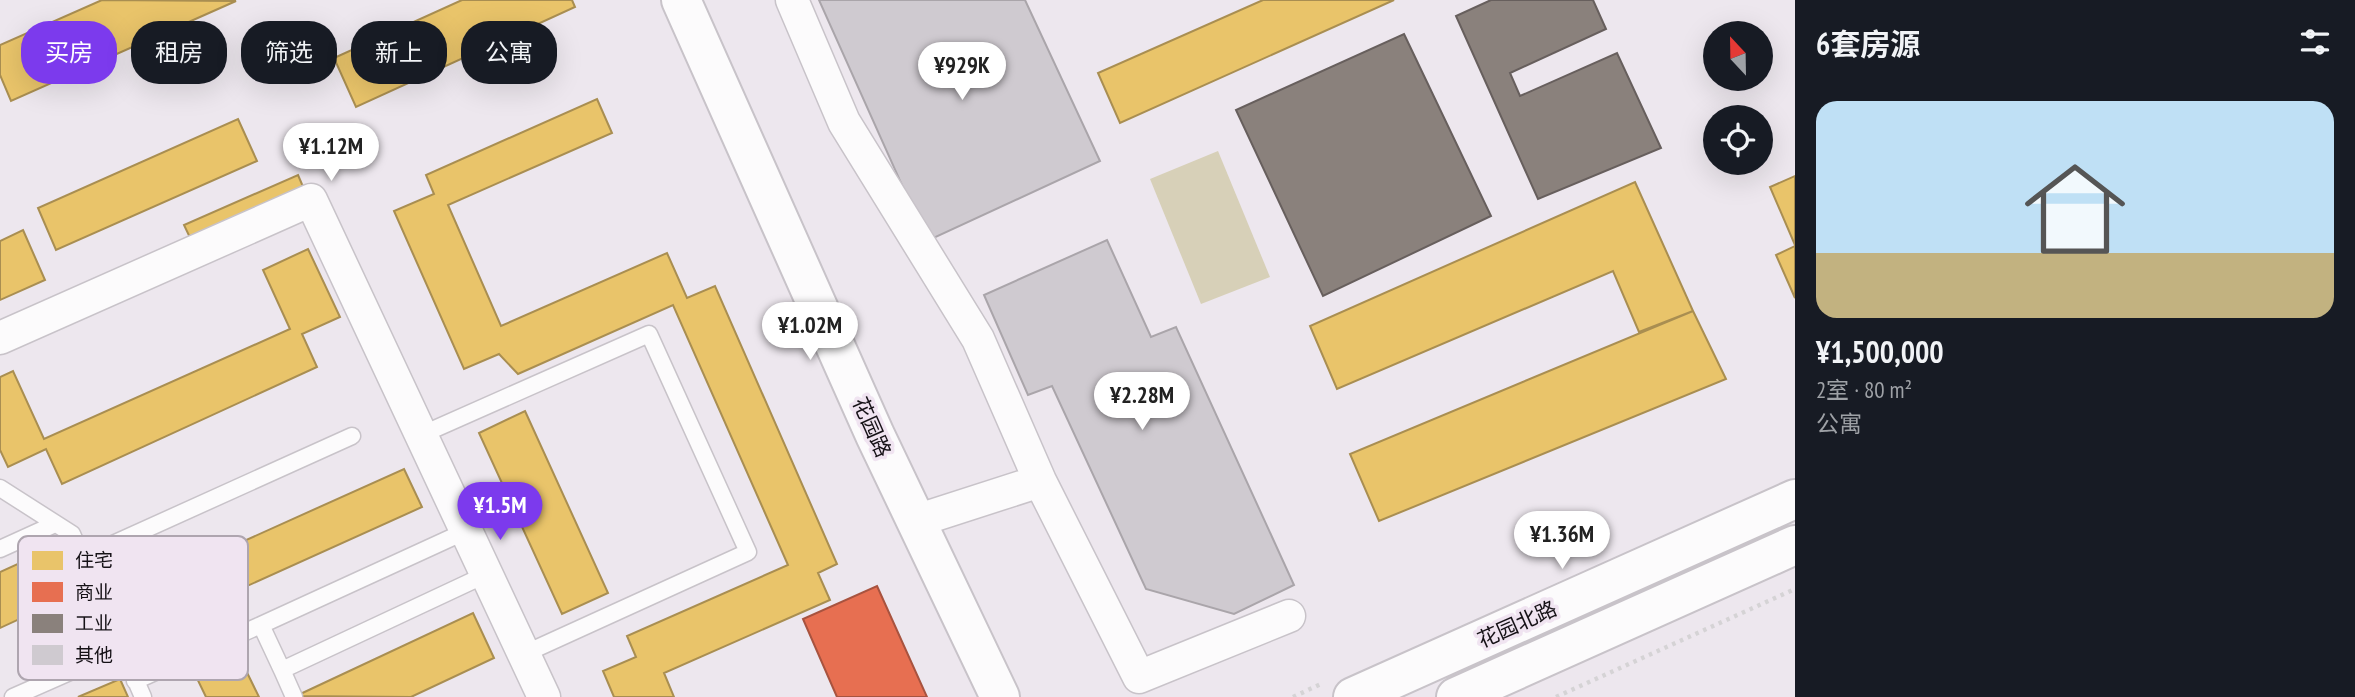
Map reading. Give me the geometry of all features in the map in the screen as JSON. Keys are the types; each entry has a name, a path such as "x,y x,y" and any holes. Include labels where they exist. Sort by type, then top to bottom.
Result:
{"street":[{"name":"花园路","path":"681,0 915,521 1000,697"},
{"path":"792,0 844,122 978,339 1040,481 1139,677 1289,616"},
{"path":"0,338 311,200 544,697"},
{"path":"915,521 1040,481"},
{"name":"花园北路","path":"1353,697 1795,499"},
{"name":"花园北路","path":"1456,697 1795,545"}],"lane":[{"path":"421,435 649,334 748,552 524,654"},
{"path":"131,536 352,436"},
{"path":"0,488 73,536"},
{"path":"29,536 55,524"},
{"path":"248,631 466,531"},
{"path":"0,549 18,541"},
{"path":"282,670 487,575"},
{"path":"261,625 294,697"},
{"path":"13,697 52,680"},
{"path":"135,681 143,697"}],"path":[{"path":"1556,697 1795,589"}],"shaded area":[{"path":"1218,151 1270,277 1201,304 1150,179"}],"building: 住宅":[{"path":"102,0 236,1 191,21 131,21 131,48 117,54 117,21 54,21"},
{"path":"462,0 572,0 575,7 544,21 461,21 461,59 447,65 447,21 416,21"},
{"path":"1263,0 1394,0 1120,123 1098,73"},
{"path":"21,36 21,84 49,84 11,101 0,75 0,45"},
{"path":"351,50 351,84 406,84 356,107 337,65 337,57"},
{"path":"597,99 612,133 448,205 501,326 667,253 687,298 715,286 837,564 818,573 830,600 664,673 674,697 614,697 603,671 636,657 627,636 788,565 673,305 518,374 499,354 464,369 394,211 434,194 426,175"},
{"path":"238,119 257,161 56,250 38,208"},
{"path":"298,175 307,196 194,246 184,225"},
{"path":"1795,176 1795,245 1770,187"},
{"path":"1635,182 1693,311 1639,332 1613,271 1337,389 1310,326"},
{"path":"23,230 45,280 0,300 0,241"},
{"path":"1795,246 1795,298 1776,255"},
{"path":"308,249 340,317 302,334 317,367 62,484 46,449 8,467 0,450 0,377 13,371 44,439 290,329 263,270"},
{"path":"1693,311 1726,379 1379,521 1350,454"},
{"path":"525,411 608,593 562,614 479,433"},
{"path":"404,469 422,507 248,586 248,539"},
{"path":"18,564 18,620 0,628 0,572"},
{"path":"473,613 494,658 411,697 296,696"},
{"path":"248,675 259,697 206,697 198,680 248,680"},
{"path":"120,680 128,697 78,697"}],"building: 商业":[{"path":"877,586 927,697 837,697 803,619"}],"building: 工业":[{"path":"1491,0 1593,0 1606,29 1510,73 1520,96 1617,53 1661,148 1538,199 1456,16"},
{"path":"1404,34 1491,216 1323,296 1236,110"}],"building: 其他":[{"path":"819,0 1025,0 1100,161 927,241"},
{"path":"1107,240 1151,337 1176,327 1294,585 1234,614 1146,589 1052,386 1028,395 984,295"}]}
